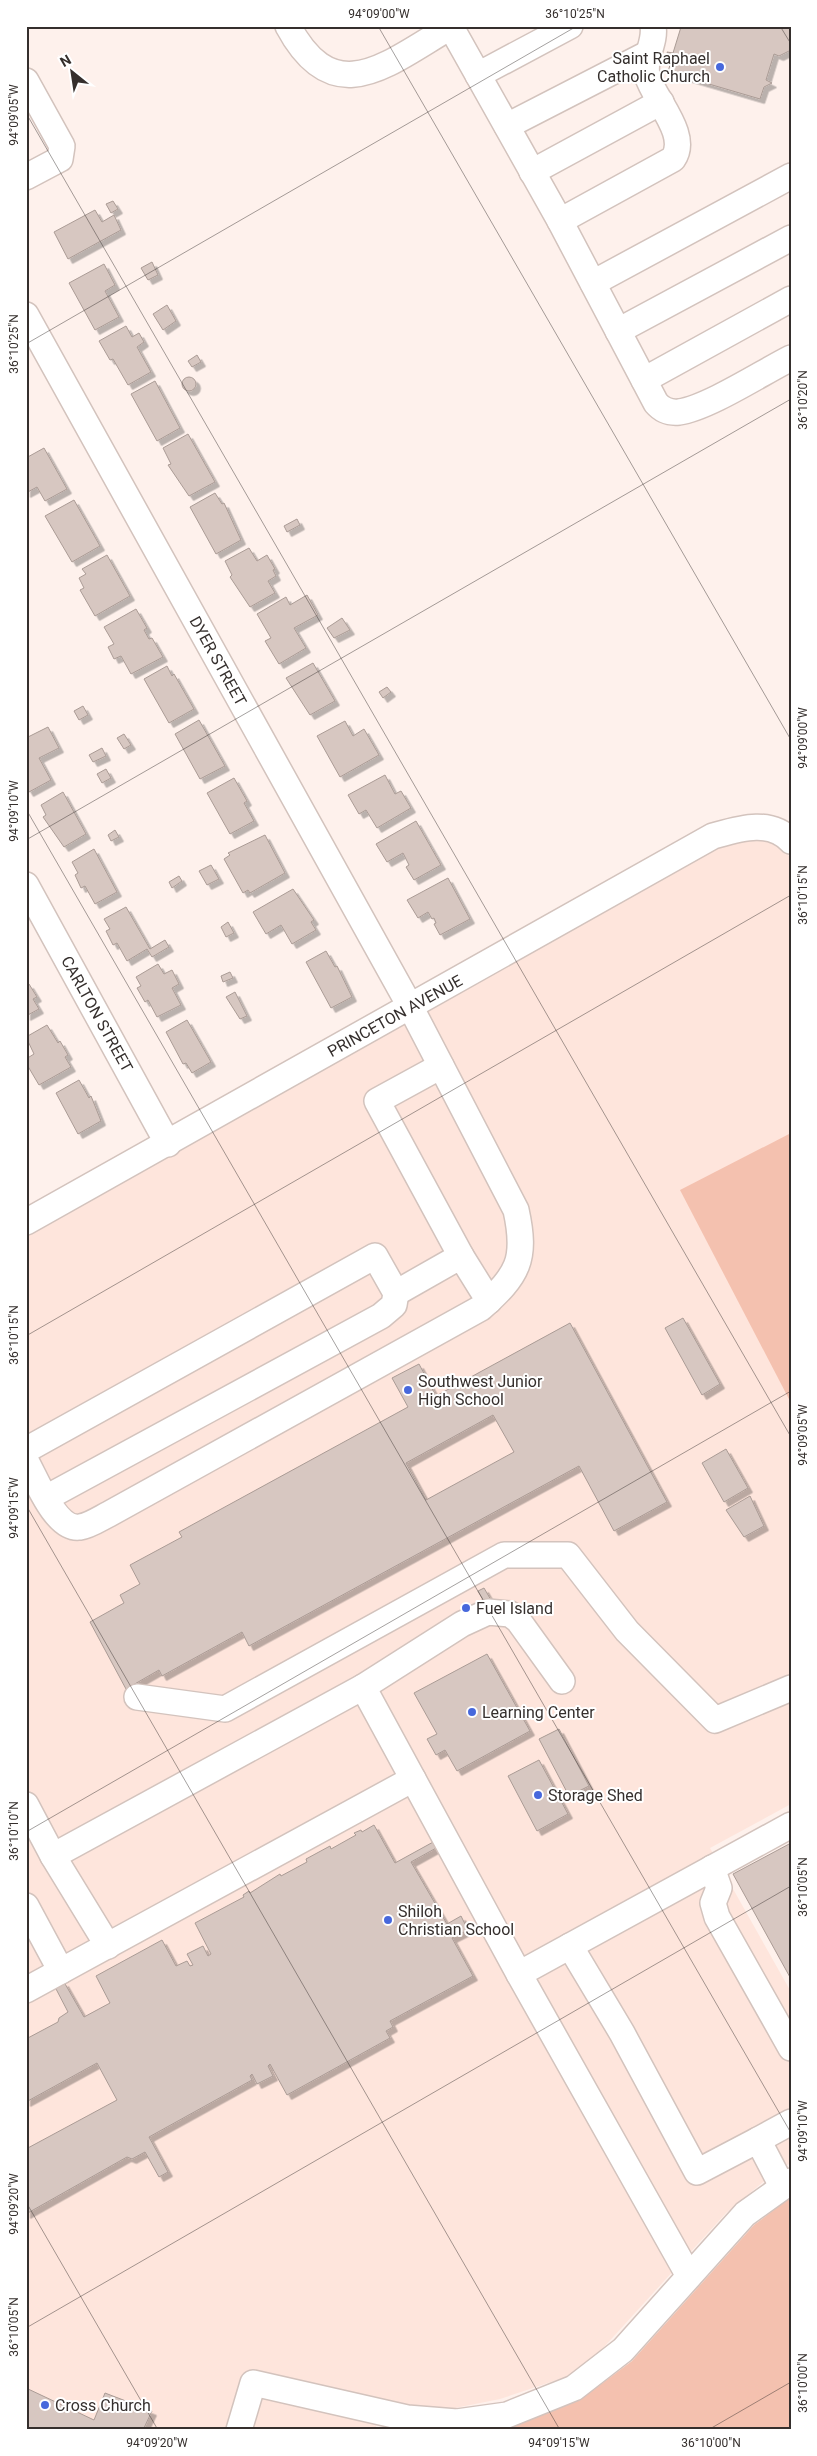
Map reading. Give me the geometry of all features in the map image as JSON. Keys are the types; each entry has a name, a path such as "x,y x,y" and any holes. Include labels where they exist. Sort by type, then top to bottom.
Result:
{"street":[{"path":"288,26 298,44 312,62 325,71 352,76 388,63 452,27 560,221 656,403 662,410 678,412 699,407 791,358"},
{"path":"478,75 570,26"},
{"path":"560,221 673,159 678,151 677,137 647,75 648,54 654,34 654,26"},
{"path":"507,126 648,54"},
{"path":"26,81 62,146 60,160 26,177"},
{"path":"532,172 660,102"},
{"path":"593,283 791,176"},
{"path":"618,331 791,238"},
{"path":"644,380 791,299"},
{"name":"DYER STREET","path":"26,315 411,1008 516,1210 522,1236 520,1260 505,1286 481,1308 80,1528 65,1524 55,1514 26,1461"},
{"name":"PRINCETON AVENUE","path":"26,1222 411,1008 714,836 744,827 770,828 791,841"},
{"name":"CARLTON STREET","path":"26,885 168,1144"},
{"path":"441,1066 377,1101 461,1256 489,1301"},
{"path":"26,1450 375,1256 396,1292 394,1305 381,1316 46,1498"},
{"path":"396,1292 461,1256"},
{"path":"137,1697 225,1709 504,1555 568,1554 627,1632 715,1720 791,1688"},
{"path":"53,1856 363,1687 462,1624 488,1612 510,1614 518,1620 562,1681"},
{"path":"363,1687 519,1974 689,2276"},
{"path":"26,1990 413,1779"},
{"path":"26,1805 53,1856 108,1946"},
{"path":"519,1974 791,1825"},
{"path":"712,1868 719,1888 713,1903 718,1917 791,2048"},
{"path":"26,1906 61,1971"},
{"path":"570,1946 622,2033 697,2172 791,2122"},
{"path":"239,2430 253,2383 407,2418 457,2422 507,2414 574,2388 623,2350 745,2214 786,2183 758,2140"}],"shaded area":[{"path":"741,837 761,839 779,846 791,858 791,1804 710,1848 791,1992 791,2163 775,2172 726,2213 594,2358 566,2377 500,2399 455,2408 411,2406 383,2402 375,2430 26,2430 26,1235 713,846"},
{"path":"791,1133 791,1403 680,1190"},
{"path":"791,2197 791,2430 487,2430 516,2425 580,2400 632,2361 754,2225"}],"building":[{"name":"Saint Raphael Catholic Church","path":"679,26 791,26 791,50 779,56 774,54 766,80 772,83 764,87 760,99 668,72 671,61 667,52 673,53 681,27"},
{"path":"113,201 118,209 111,213 106,204"},
{"path":"95,210 102,222 114,215 121,230 68,259 54,232"},
{"path":"152,262 158,275 148,280 141,268"},
{"path":"104,264 115,285 105,291 119,317 95,330 69,283"},
{"path":"167,305 176,321 163,330 153,314"},
{"path":"126,326 132,337 139,333 144,342 137,347 151,372 128,385 113,359 110,360 99,341"},
{"path":"197,355 201,362 192,367 188,361"},
{"path":"186,377 192,377 196,384 192,391 186,391 182,387 182,381"},
{"path":"155,381 180,428 157,441 131,394"},
{"path":"188,434 215,482 189,496 168,465 171,464 163,448"},
{"path":"44,448 67,489 45,501 37,487 26,493 26,458"},
{"path":"215,493 222,504 224,503 241,540 216,554 190,507"},
{"path":"74,500 100,546 72,562 45,516"},
{"path":"297,519 300,525 287,532 284,526"},
{"path":"249,548 257,561 267,555 275,569 273,570 276,576 268,581 275,593 250,607 230,577 232,575 225,561"},
{"path":"107,555 130,596 95,616 80,590 84,588 79,578 86,574 82,569"},
{"path":"307,595 318,615 294,628 306,648 279,664 265,641 271,638 257,614 286,597 290,605"},
{"path":"136,609 147,628 144,630 149,639 152,638 163,657 131,674 121,656 114,659 108,647 114,644 104,627"},
{"path":"342,618 350,630 334,638 327,628"},
{"path":"313,663 335,701 310,715 286,678"},
{"path":"167,666 172,676 174,674 194,709 169,723 144,679"},
{"path":"387,687 391,692 383,698 379,692"},
{"path":"83,706 88,715 79,720 74,711"},
{"path":"199,720 225,766 200,779 175,734"},
{"path":"345,721 353,736 364,729 379,755 340,777 317,736"},
{"path":"48,727 59,748 39,758 51,780 29,792 26,787 26,738"},
{"path":"124,734 131,745 124,749 117,738"},
{"path":"102,748 106,756 93,762 89,755"},
{"path":"106,769 111,778 102,783 97,774"},
{"path":"385,775 395,794 401,791 411,808 377,828 366,810 359,814 348,795"},
{"path":"234,778 247,801 244,803 254,821 230,834 207,793"},
{"path":"63,792 86,834 64,847 43,817 46,815 41,805"},
{"path":"416,821 441,865 414,880 406,867 409,865 403,853 387,862 376,844"},
{"path":"115,830 119,837 111,841 108,835"},
{"path":"265,835 285,873 250,893 248,890 243,893 224,859 230,855 228,853"},
{"path":"94,849 117,892 95,904 85,886 81,888 75,875 78,873 72,862"},
{"path":"211,865 219,879 207,885 199,871"},
{"path":"179,876 182,881 172,888 169,882"},
{"path":"448,878 470,919 440,935 434,924 436,923 434,918 432,919 428,912 418,918 407,900"},
{"path":"293,889 314,920 311,922 316,930 292,944 281,925 266,934 253,912"},
{"path":"126,907 150,949 165,940 169,947 152,957 147,949 127,961 117,943 113,945 106,931 110,929 104,919"},
{"path":"228,922 234,933 226,937 221,927"},
{"path":"326,951 335,967 337,966 352,997 331,1008 306,962"},
{"path":"158,964 164,974 172,970 179,984 172,988 181,1005 157,1017 148,1000 145,1002 137,988 141,986 136,977"},
{"path":"230,972 233,978 223,982 221,976"},
{"path":"29,984 37,997 33,999 39,1009 26,1016 26,985"},
{"path":"235,992 247,1016 240,1019 226,997"},
{"path":"187,1020 211,1062 192,1073 186,1063 183,1064 166,1032"},
{"path":"47,1025 68,1055 65,1057 71,1067 39,1085 26,1063 26,1059 34,1054 26,1037"},
{"path":"79,1080 89,1098 91,1096 101,1121 78,1134 56,1093"},
{"path":"683,1318 720,1384 702,1395 665,1328"},
{"path":"570,1323 667,1502 614,1531 579,1466 249,1646 242,1632 162,1676 159,1670 126,1689 90,1622 124,1603 120,1595 140,1584 130,1565 182,1537 179,1532 408,1407 392,1378 419,1364 436,1396","holes":["493,1415 514,1452 426,1500 406,1463"]},
{"path":"726,1449 748,1488 724,1502 702,1463"},
{"path":"750,1496 764,1526 744,1537 726,1510"},
{"path":"484,1588 491,1600 485,1603 478,1591"},
{"name":"Learning Center","path":"487,1654 530,1731 457,1771 445,1750 436,1755 427,1739 437,1734 414,1693"},
{"path":"559,1729 589,1786 569,1796 539,1739"},
{"name":"Storage Shed","path":"539,1760 568,1814 537,1831 508,1776"},
{"path":"374,1825 395,1863 435,1841 438,1847 411,1862 447,1924 461,1916 468,1930 452,1938 473,1976 390,2021 393,2027 386,2031 390,2038 287,2095 270,2064 268,2066 273,2076 257,2084 252,2074 250,2076 252,2080 149,2137 168,2172 159,2177 145,2152 132,2159 127,2157 26,2214 26,2149 117,2100 97,2063 26,2102 26,2039 58,2022 59,2018 68,2012 55,1987 64,1982 84,2017 110,2003 96,1976 162,1940 176,1966 187,1961 190,1966 193,1965 187,1954 203,1946 208,1956 211,1954 195,1923 244,1897 243,1895 249,1891 250,1893 280,1874 281,1876 307,1862 306,1859 330,1846 331,1849 356,1835 354,1833 361,1830 362,1832"},
{"path":"791,1843 791,1979 733,1874"},
{"name":"Cross Church","path":"26,2388 94,2420 105,2393 152,2411 143,2430 26,2430"}],"place":[{"name":"Saint Raphael Catholic Church","path":"720,67"},
{"name":"Southwest Junior High School","path":"408,1390"},
{"name":"Fuel Island","path":"466,1608"},
{"name":"Learning Center","path":"472,1712"},
{"name":"Storage Shed","path":"538,1795"},
{"name":"Shiloh Christian School","path":"388,1920"},
{"name":"Cross Church","path":"45,2405"}]}
